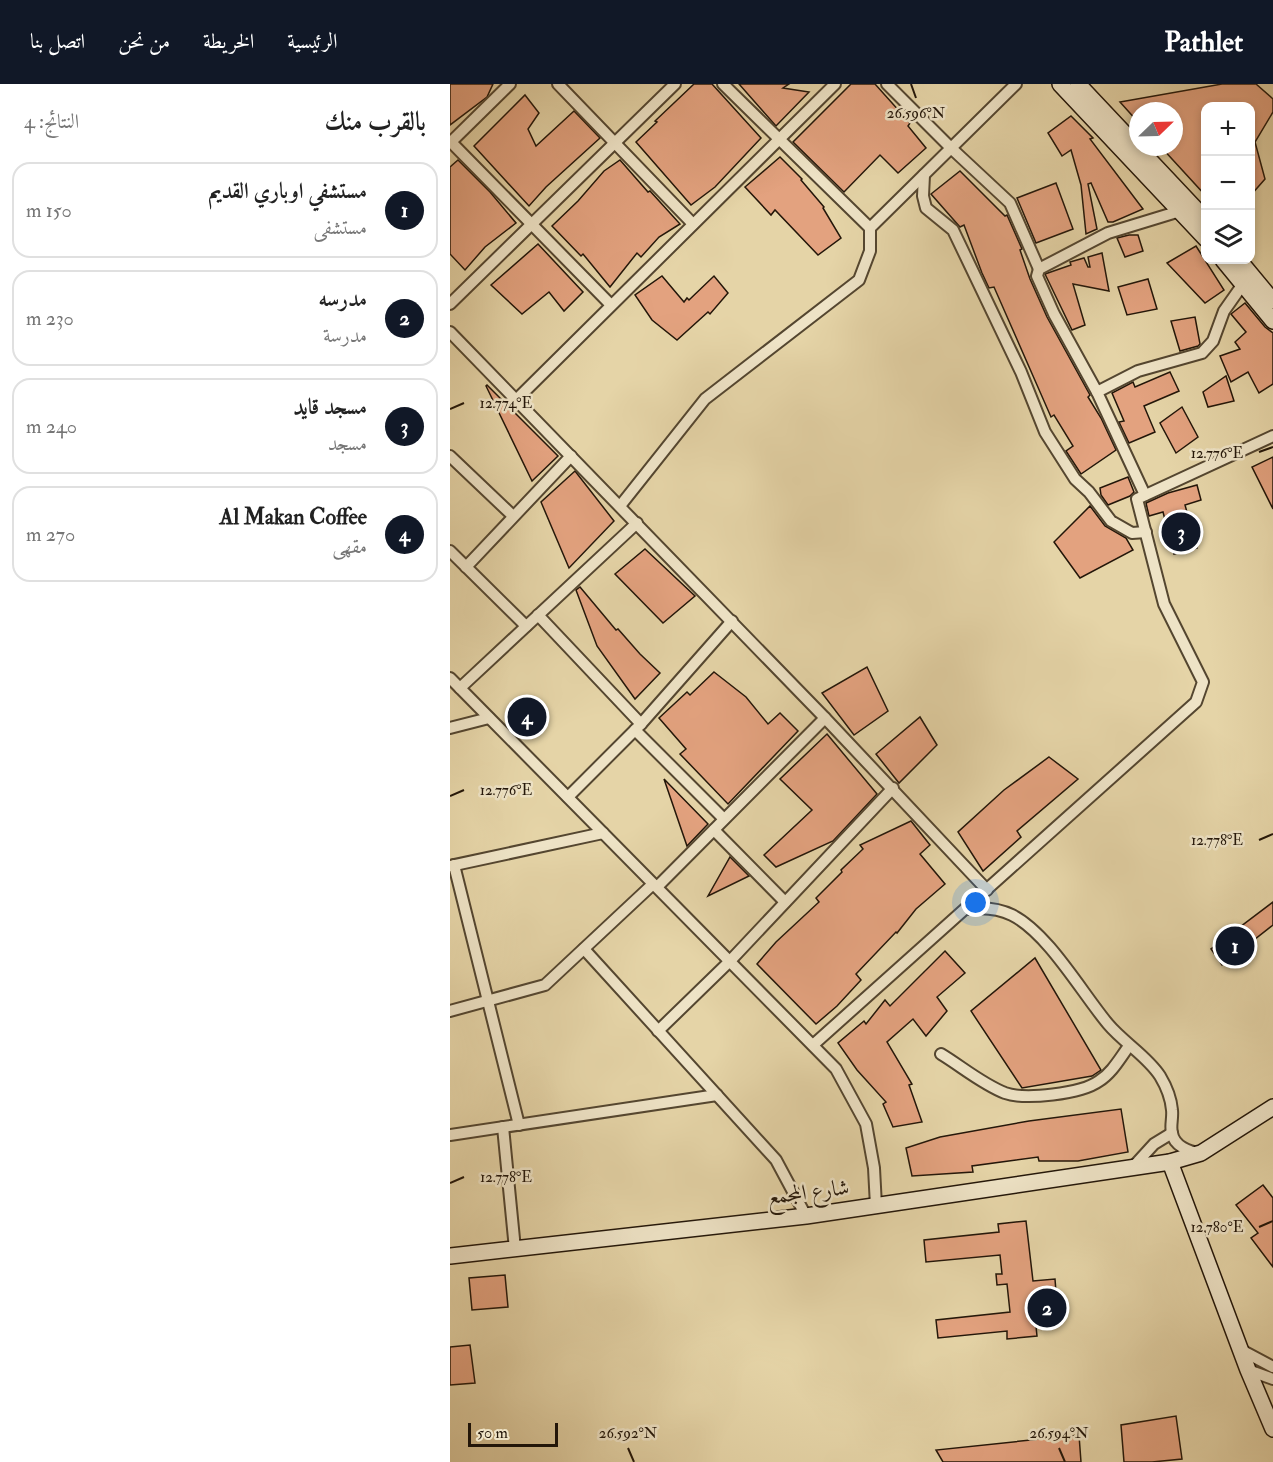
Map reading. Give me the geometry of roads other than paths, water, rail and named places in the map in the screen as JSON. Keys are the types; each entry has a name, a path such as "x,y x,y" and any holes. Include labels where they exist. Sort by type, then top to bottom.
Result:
{"street":[{"path":"510,84 450,142 611,306"},
{"path":"558,84 693,224"},
{"path":"450,304 675,84"},
{"path":"723,84 870,228"},
{"path":"516,400 835,84"},
{"path":"887,84 1010,203 1039,269 1037,276 1054,314 1097,392 1144,495"},
{"path":"620,507 705,399 859,280 870,251 870,228 1016,84"},
{"path":"1060,84 1201,233"},
{"path":"1086,87 1201,214"},
{"path":"924,175 923,196 927,208 952,230 1021,372 1045,432 1075,479 1089,492 1111,521 1132,533 1146,532"},
{"path":"1039,269 1108,233 1180,211"},
{"path":"1226,264 1273,321"},
{"path":"1242,264 1273,301"},
{"path":"1097,392 1138,371 1202,353 1213,341 1224,310 1243,284"},
{"path":"450,332 732,621 987,890"},
{"path":"813,1045 1196,702 1203,682 1164,604 1137,499 1273,436"},
{"path":"466,567 571,456"},
{"path":"452,462 513,516"},
{"path":"460,688 637,523"},
{"path":"450,551 526,626"},
{"path":"538,615 724,819"},
{"path":"568,797 638,727 732,621"},
{"path":"450,678 836,1069 866,1124 874,1168 876,1206"},
{"path":"450,728 489,718"},
{"path":"450,1011 545,985 714,830 825,718"},
{"path":"658,1031 730,961 892,788"},
{"path":"714,830 785,902"},
{"path":"519,1125 452,866 603,833"},
{"path":"967,909 998,909 1012,915 1025,924 1056,956 1109,1025 1150,1064 1165,1085 1172,1111 1172,1133 1180,1146 1186,1150 1201,1153"},
{"path":"584,949 776,1160 806,1216"},
{"path":"941,1054 1001,1091 1028,1096 1077,1090 1094,1085 1109,1073 1129,1046"},
{"path":"450,1135 717,1095"},
{"name":"شارع المجمع","path":"450,1256 806,1216 1170,1162 1201,1153 1273,1107"},
{"path":"503,1127 515,1249"},
{"path":"1133,1167 1154,1144 1172,1133"},
{"path":"1170,1162 1248,1370 1273,1429"},
{"path":"1241,1350 1273,1367"},
{"path":"1248,1370 1273,1379"}],"place":[{"name":"مسجد قايد","path":"1181,532"},
{"name":"Al Makan Coffee","path":"527,717"},
{"name":"مستشفي اوباري القديم","path":"1235,946"},
{"name":"مدرسه","path":"1047,1308"}]}
